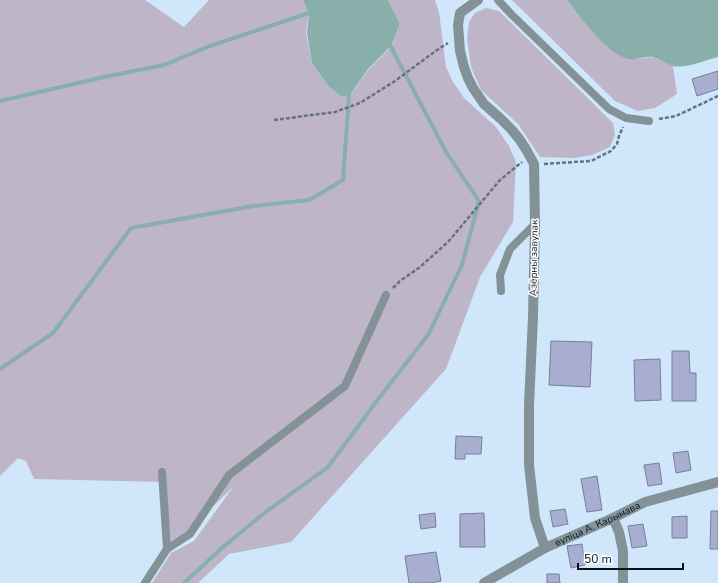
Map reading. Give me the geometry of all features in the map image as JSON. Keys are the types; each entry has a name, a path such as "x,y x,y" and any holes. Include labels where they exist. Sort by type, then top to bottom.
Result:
{"street":[{"path":"478,0 460,13 458,25 460,51 464,67 473,88 484,104 511,129 532,160"},
{"name":"Азёрны завулак","path":"532,160 535,224 528,464 535,518 545,548"},
{"name":"вуліца А. Карымава","path":"484,583 545,548 645,502 718,482"},
{"path":"613,518 623,551 623,583"}],"lane":[{"path":"498,0 609,109 626,118 649,121"},
{"path":"501,291 500,275 510,249 535,224"},
{"path":"145,583 167,549 190,534 229,475 345,386 386,295"},
{"path":"162,472 167,549"}],"path":[{"path":"274,120 335,112 360,103 437,50 459,37"},
{"path":"649,121 676,116 718,96"},
{"path":"386,295 400,281 420,267 448,242 500,180 532,160 591,161 611,151 617,144 626,118"}],"shaded area":[{"path":"0,0 145,0 184,27 209,0 303,0 309,13 306,32 312,63 329,87 341,96 352,97 350,95 368,70 391,47 400,24 388,0 435,0 439,12 446,67 453,82 464,98 496,127 509,146 516,162 513,222 480,277 446,369 291,542 229,554 198,583 152,583 171,553 194,541 234,486 187,532 171,543 165,482 34,479 26,461 18,458 0,476"},
{"path":"303,0 388,0 400,24 391,46 368,69 349,96 341,96 329,87 312,63 307,33 309,13"},
{"path":"512,0 567,0 609,48 639,59 649,57 655,58 673,66 677,94 655,108 638,111 615,101"},
{"path":"567,0 718,0 718,57 678,67 653,57 629,59 621,56 603,43"},
{"path":"486,8 499,11 613,123 615,135 610,147 592,155 574,158 540,157 518,124 481,90 471,67 467,39 469,22 475,13"}],"building":[{"path":"718,71 718,89 697,96 692,79"},
{"path":"551,341 592,342 590,387 549,385"},
{"path":"672,351 689,351 690,373 696,373 696,401 672,401"},
{"path":"660,359 661,400 635,401 634,360"},
{"path":"456,436 482,437 481,454 465,454 465,459 455,459"},
{"path":"688,451 691,470 676,473 673,453"},
{"path":"659,463 662,484 648,486 644,465"},
{"path":"597,476 602,510 587,512 581,479"},
{"path":"565,509 568,524 553,527 550,511"},
{"path":"711,511 718,511 718,549 710,549"},
{"path":"435,513 436,527 421,529 419,515"},
{"path":"484,513 485,547 460,547 460,514"},
{"path":"687,516 687,538 672,538 672,517"},
{"path":"643,524 647,546 632,548 628,526"},
{"path":"582,544 585,565 571,568 567,546"},
{"path":"436,552 441,581 430,583 409,583 405,556"},
{"path":"547,574 559,574 560,583 547,583"}],"waterway":[{"path":"0,101 164,65 210,46 309,13 311,10"},
{"path":"184,583 223,547 263,514 328,467 428,335 462,265 479,201 446,152 391,47 387,44"},
{"path":"0,369 53,333 131,228 253,206 309,200 343,180 349,96 348,91"}]}
